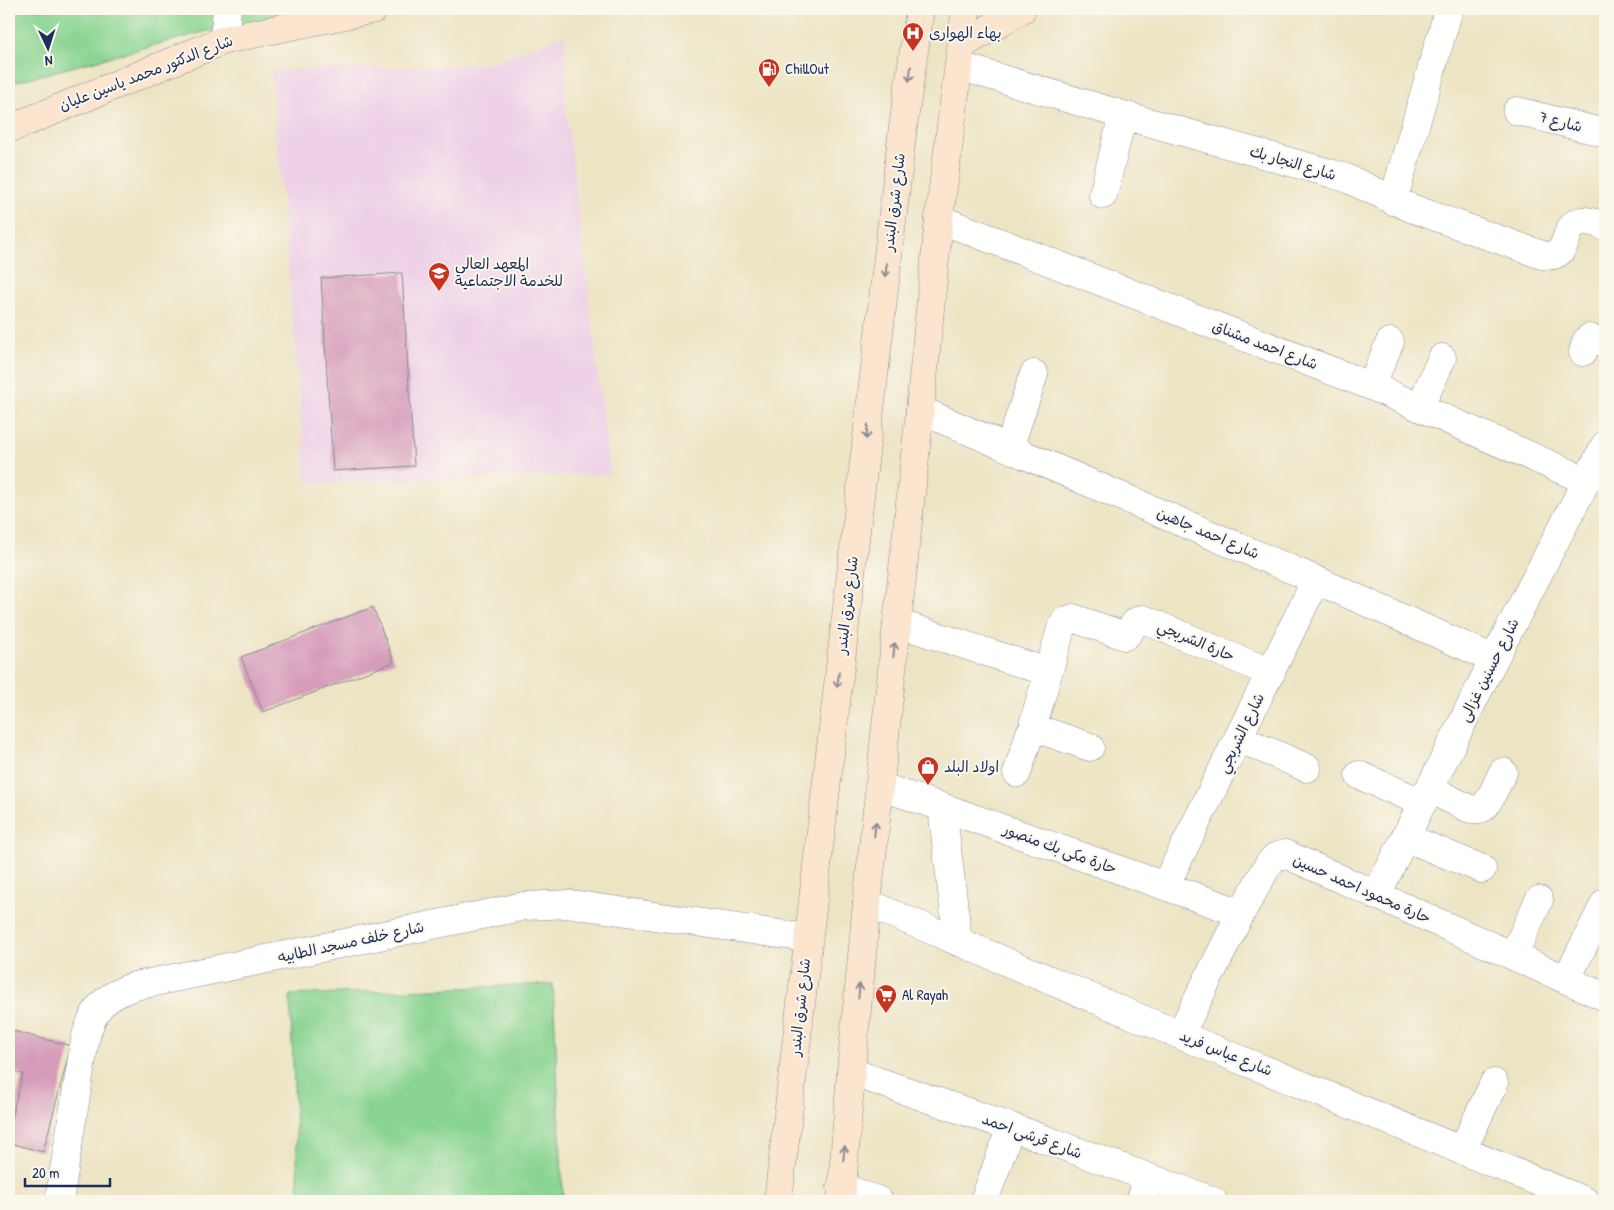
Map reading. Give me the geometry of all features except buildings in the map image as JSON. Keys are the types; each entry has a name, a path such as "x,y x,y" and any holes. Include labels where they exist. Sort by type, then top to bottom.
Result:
{"main road":[{"name":"شارع الدكتور محمد ياسين عليان","path":"14,121 224,40 374,9"},
{"name":"شارع شرق البندر","path":"778,1201 807,938 902,137 920,9"},
{"path":"841,1194 867,903 920,410 938,219 966,9"},
{"path":"960,56 1022,9"}],"street":[{"path":"224,40 227,9"},
{"path":"1393,201 1449,9"},
{"name":"شارع النجار بك","path":"960,56 1123,115 1333,174 1393,201 1549,256 1556,255 1562,250 1574,224 1582,221 1605,226"},
{"name":"شارع 7","path":"1517,111 1605,133"},
{"path":"1103,195 1123,115"},
{"name":"شارع احمد مشناق","path":"938,219 1371,386 1420,407 1599,463"},
{"path":"1371,386 1390,342"},
{"path":"1420,407 1442,358"},
{"path":"1009,448 1034,374"},
{"name":"شارع احمد جاهين","path":"920,410 1316,580 1494,659"},
{"name":"شارع حسنين غزالى","path":"1376,896 1494,659 1599,463"},
{"name":"شارع الشربجي","path":"1165,886 1316,580"},
{"name":"حارة الشربجي","path":"1036,726 1034,715 1061,629 1065,621 1073,618 1125,636 1130,632 1137,620 1143,619 1270,673"},
{"path":"897,623 1048,672"},
{"path":"1017,773 1030,733 1036,726 1041,730 1090,747"},
{"path":"1238,738 1307,768"},
{"path":"1359,776 1476,810 1483,808 1487,803 1503,772"},
{"name":"حارة مكى بك منصور","path":"879,786 942,806 1241,914"},
{"path":"942,806 958,942"},
{"path":"1405,837 1482,869"},
{"name":"حارة محمود احمد حسين","path":"1180,1035 1268,865 1275,856 1285,854 1605,998"},
{"path":"1513,956 1539,900"},
{"name":"شارع عباس فريد","path":"867,903 1180,1035 1585,1201"},
{"path":"1566,980 1605,903"},
{"name":"شارع خلف مسجد الطابيه","path":"59,1201 87,1031 90,1021 101,1005 116,992 135,986 501,911 548,904 595,907 807,938"},
{"name":"شارع قرشى احمد","path":"851,1072 1011,1127 1145,1190 1213,1201"},
{"path":"1462,1151 1494,1083"},
{"path":"984,1201 1011,1127"},
{"path":"841,1194 878,1201"}],"shaded area":[{"name":"المعهد العالى للخدمة الاجتماعية","path":"565,35 566,109 610,474 307,484 271,71 488,64"}],"green space":[{"path":"9,9 320,9 204,32 11,83 9,82"},
{"path":"553,984 563,1201 299,1201 290,995"}],"place":[{"name":"بهاء الهوارى","path":"913,52"},
{"name":"ChillOut","path":"769,88"},
{"name":"المعهد العالى للخدمة الاجتماعية","path":"439,292"},
{"name":"اولاد البلد","path":"928,786"},
{"name":"Al Rayah","path":"886,1014"}]}
